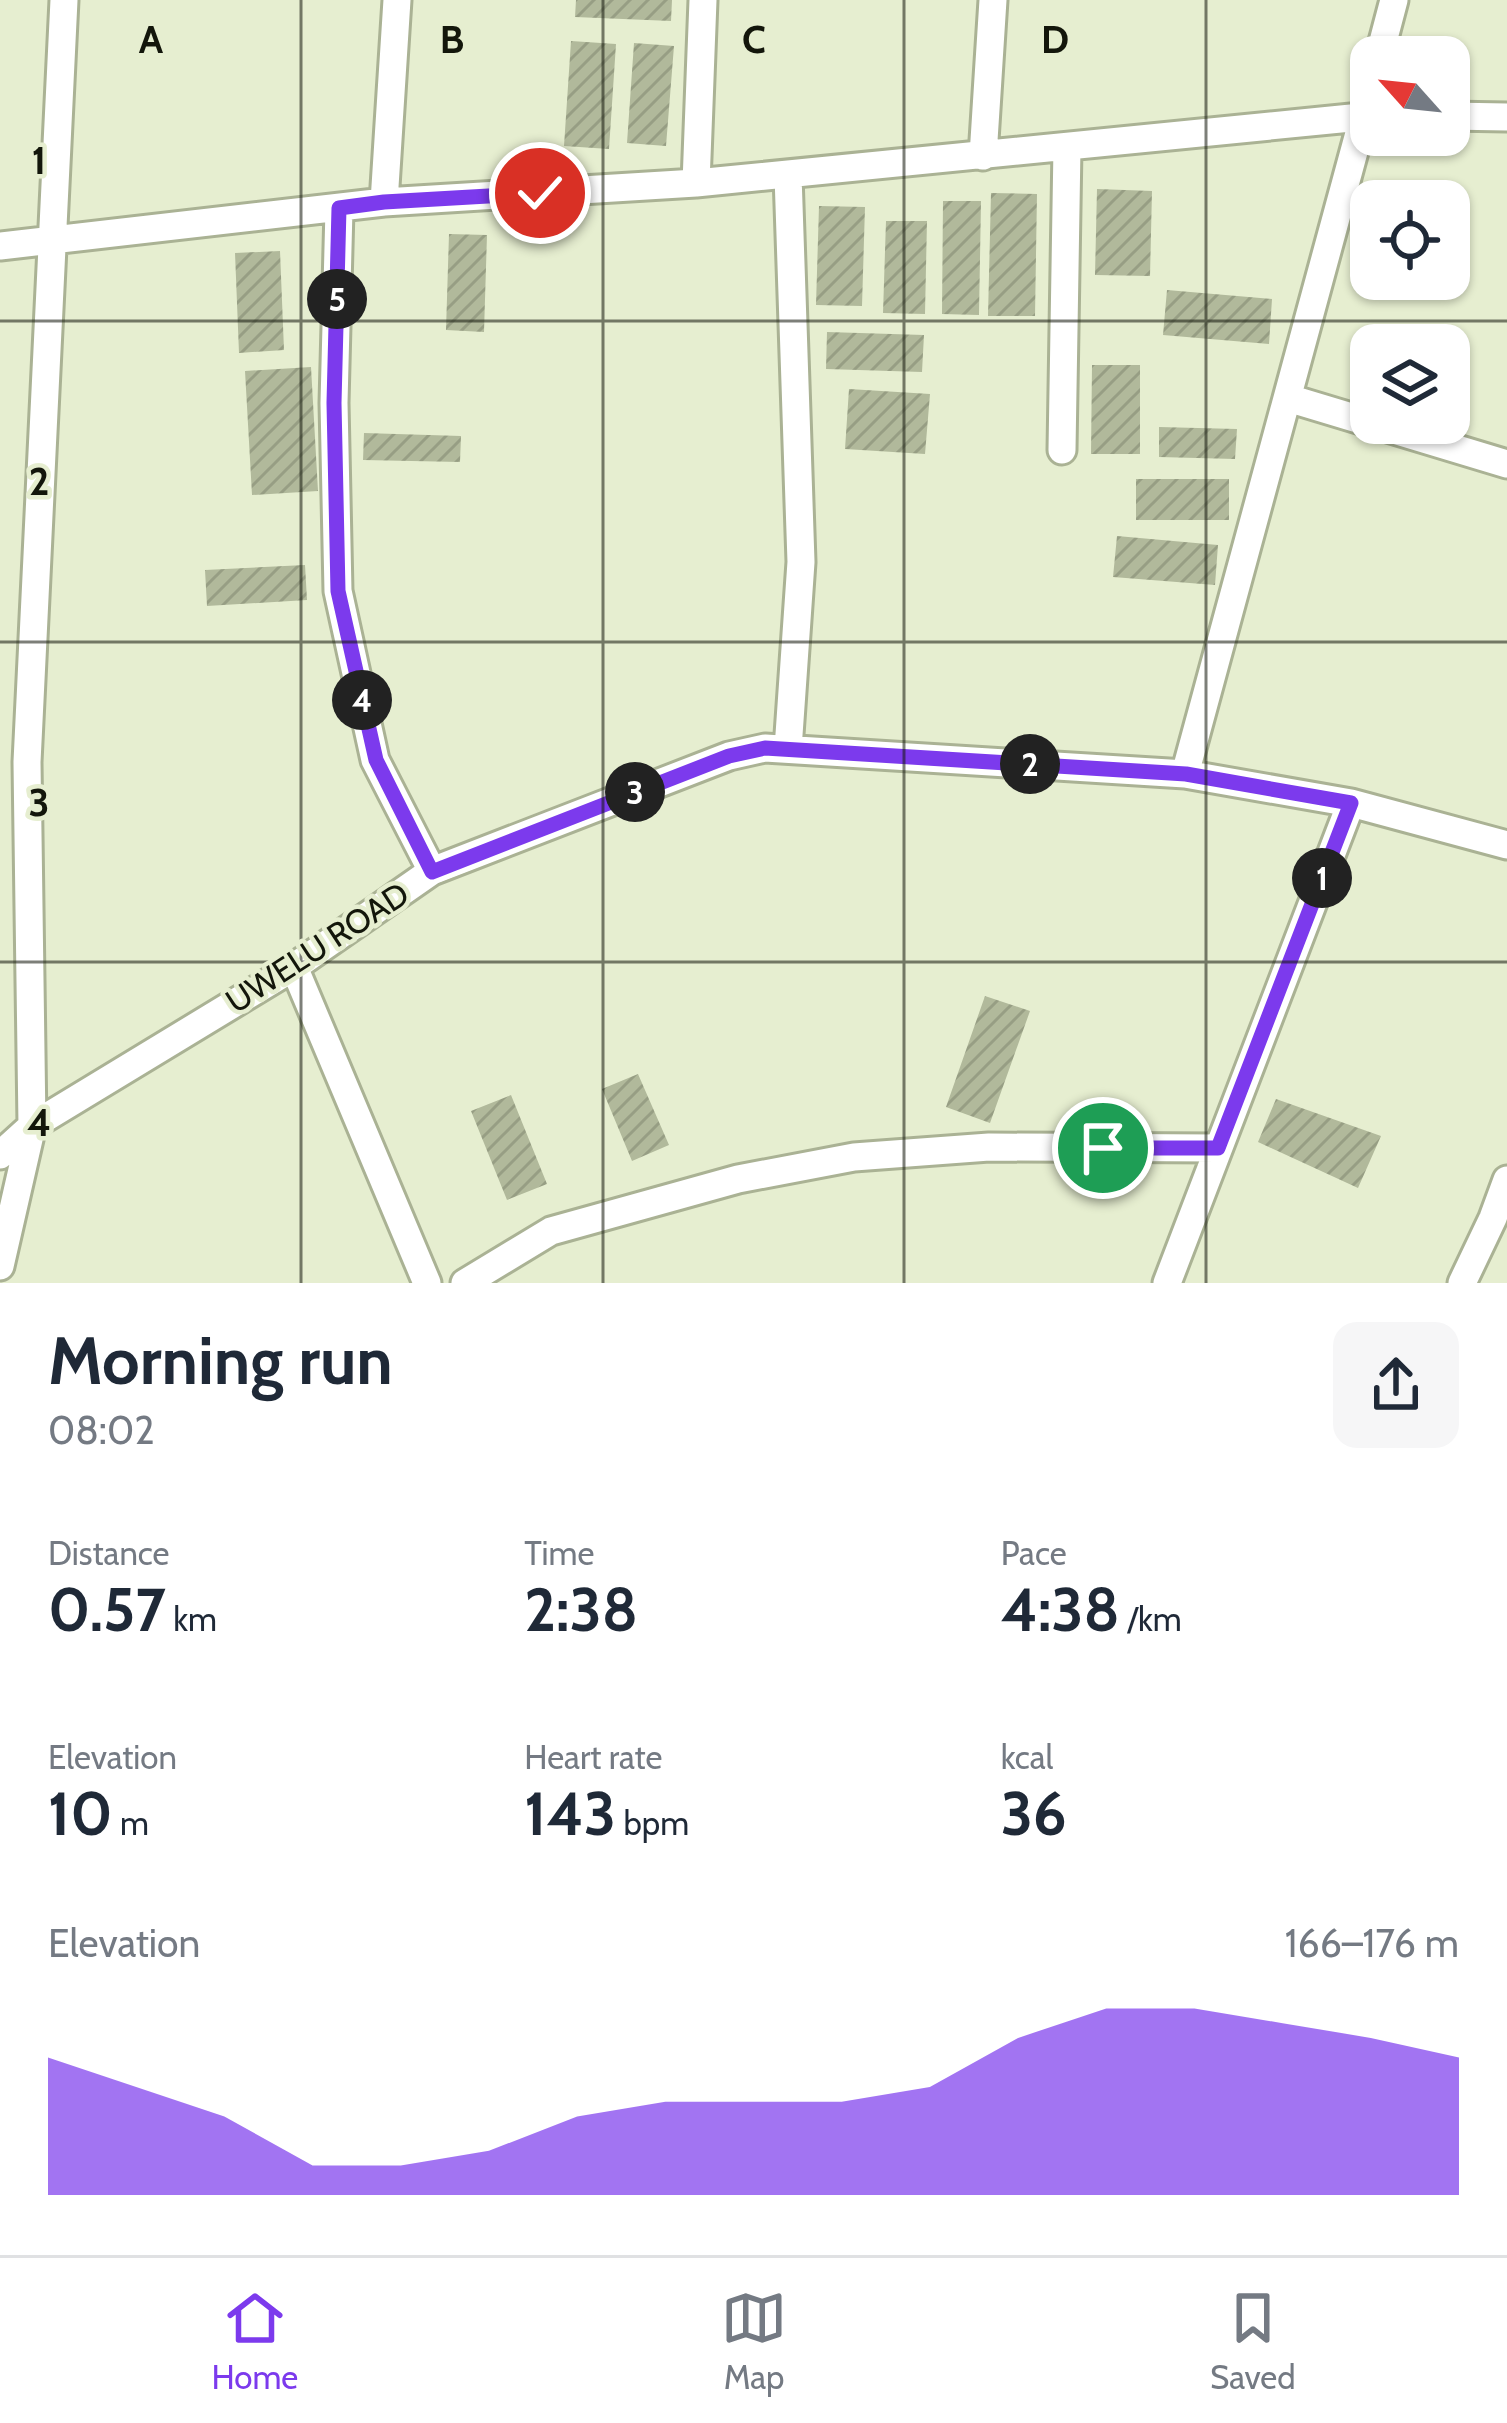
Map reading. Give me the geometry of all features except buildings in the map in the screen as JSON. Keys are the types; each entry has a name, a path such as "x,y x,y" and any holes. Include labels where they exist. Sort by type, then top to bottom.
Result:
{"street":[{"path":"0,1266 32,1126 27,762 64,0"},
{"path":"384,202 398,0"},
{"path":"696,183 703,0"},
{"path":"983,156 993,0"},
{"path":"1385,36 1394,0"},
{"path":"0,246 384,202 696,183 983,156 1350,110"},
{"path":"1470,116 1507,117"},
{"path":"1062,450 1067,147"},
{"path":"1186,774 1355,156"},
{"path":"788,175 801,562 788,749"},
{"path":"339,208 334,403 338,591 376,760 432,872"},
{"path":"1288,398 1350,417"},
{"path":"1441,444 1507,464"},
{"name":"UWELU ROAD","path":"0,1155 32,1126 294,967 432,872 729,756 765,748 1186,774 1351,803 1507,845"},
{"path":"0,774 27,762"},
{"path":"1167,1283 1351,803"},
{"path":"294,967 427,1283"},
{"path":"465,1283 551,1231 738,1179 854,1157 989,1148 1218,1148"},
{"path":"1462,1283 1500,1220 1507,1180"}],"route":[{"path":"540,193 339,208 334,403 338,591 376,760 432,872 729,756 765,748 1186,774 1351,803 1218,1148 1103,1148"}]}
